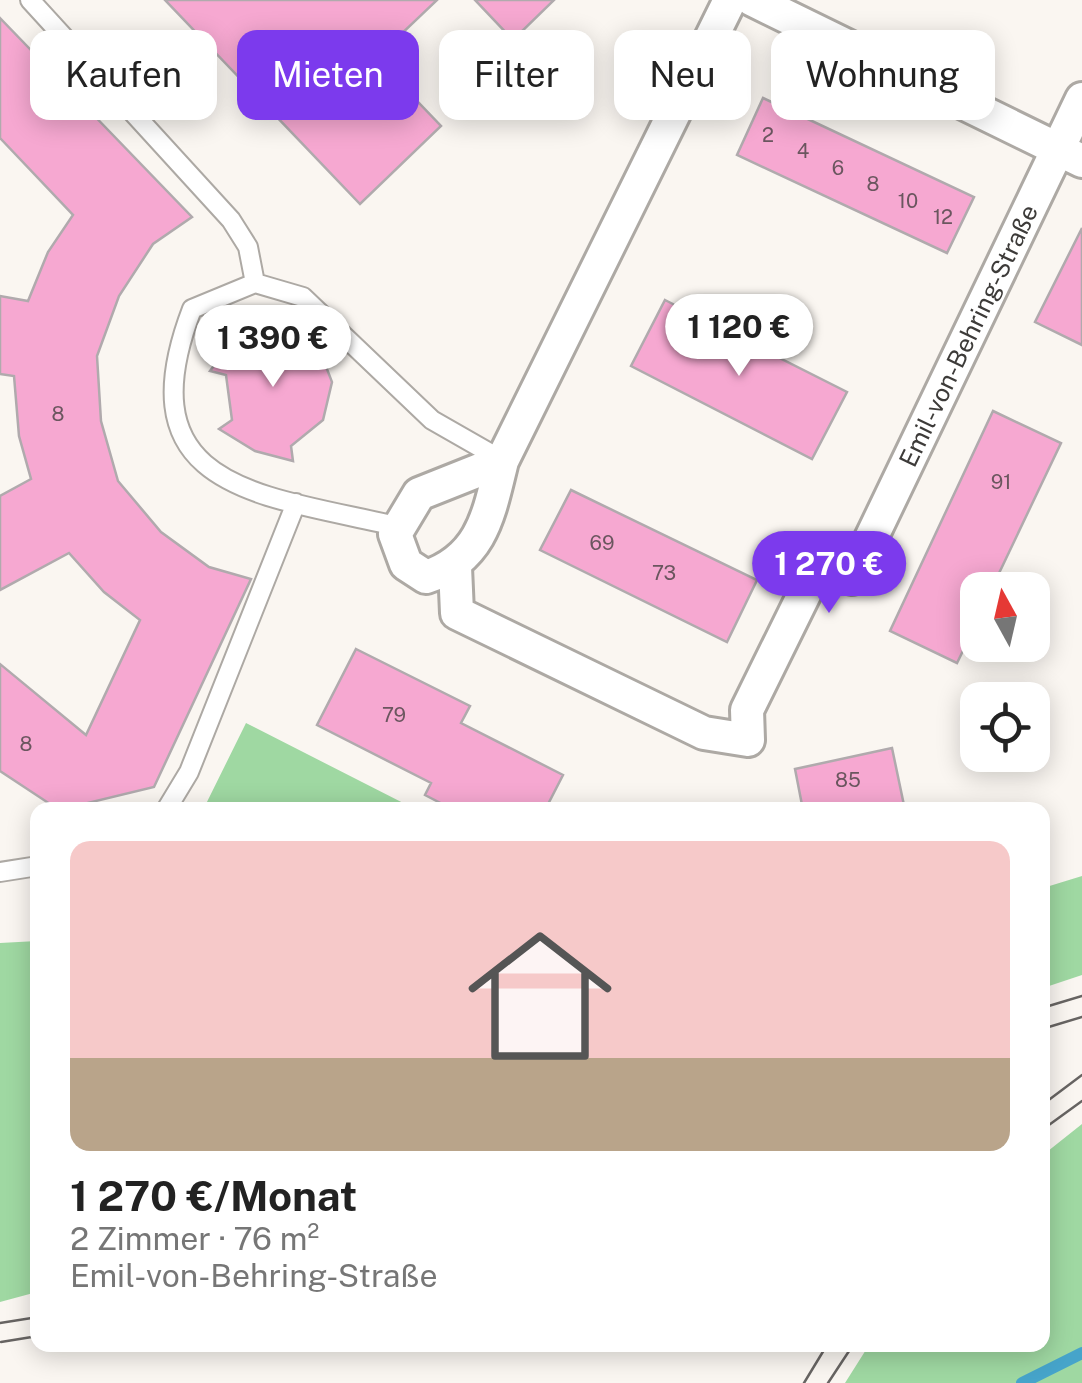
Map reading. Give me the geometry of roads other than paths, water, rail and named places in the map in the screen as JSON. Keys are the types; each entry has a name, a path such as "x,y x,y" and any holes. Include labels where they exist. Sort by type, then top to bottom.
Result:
{"street":[{"path":"502,460 419,494 396,534 406,564 426,577 454,567 486,525 502,460 730,0"},
{"path":"752,0 1070,155"},
{"name":"Emil-von-Behring-Straße","path":"454,567 458,613 704,733 748,740 747,710 820,562 852,578 1070,155 1082,99"}],"lane":[{"path":"30,0 231,220 248,247 255,283"},
{"path":"400,527 226,482 197,460 171,408 174,356 192,308 255,283 303,297 432,420 502,460"},
{"path":"171,802 188,772 296,503"},
{"path":"0,872 30,867"}],"waterway":[{"path":"1022,1383 1082,1353"}],"tram line":[{"path":"1050,1006 1082,996"},
{"path":"1050,1027 1082,1017"},
{"path":"1050,1099 1082,1075"},
{"path":"1050,1124 1082,1101"},
{"path":"0,1323 30,1318"},
{"path":"1,1342 30,1337"},
{"path":"804,1383 823,1352"},
{"path":"828,1383 848,1352"}]}
